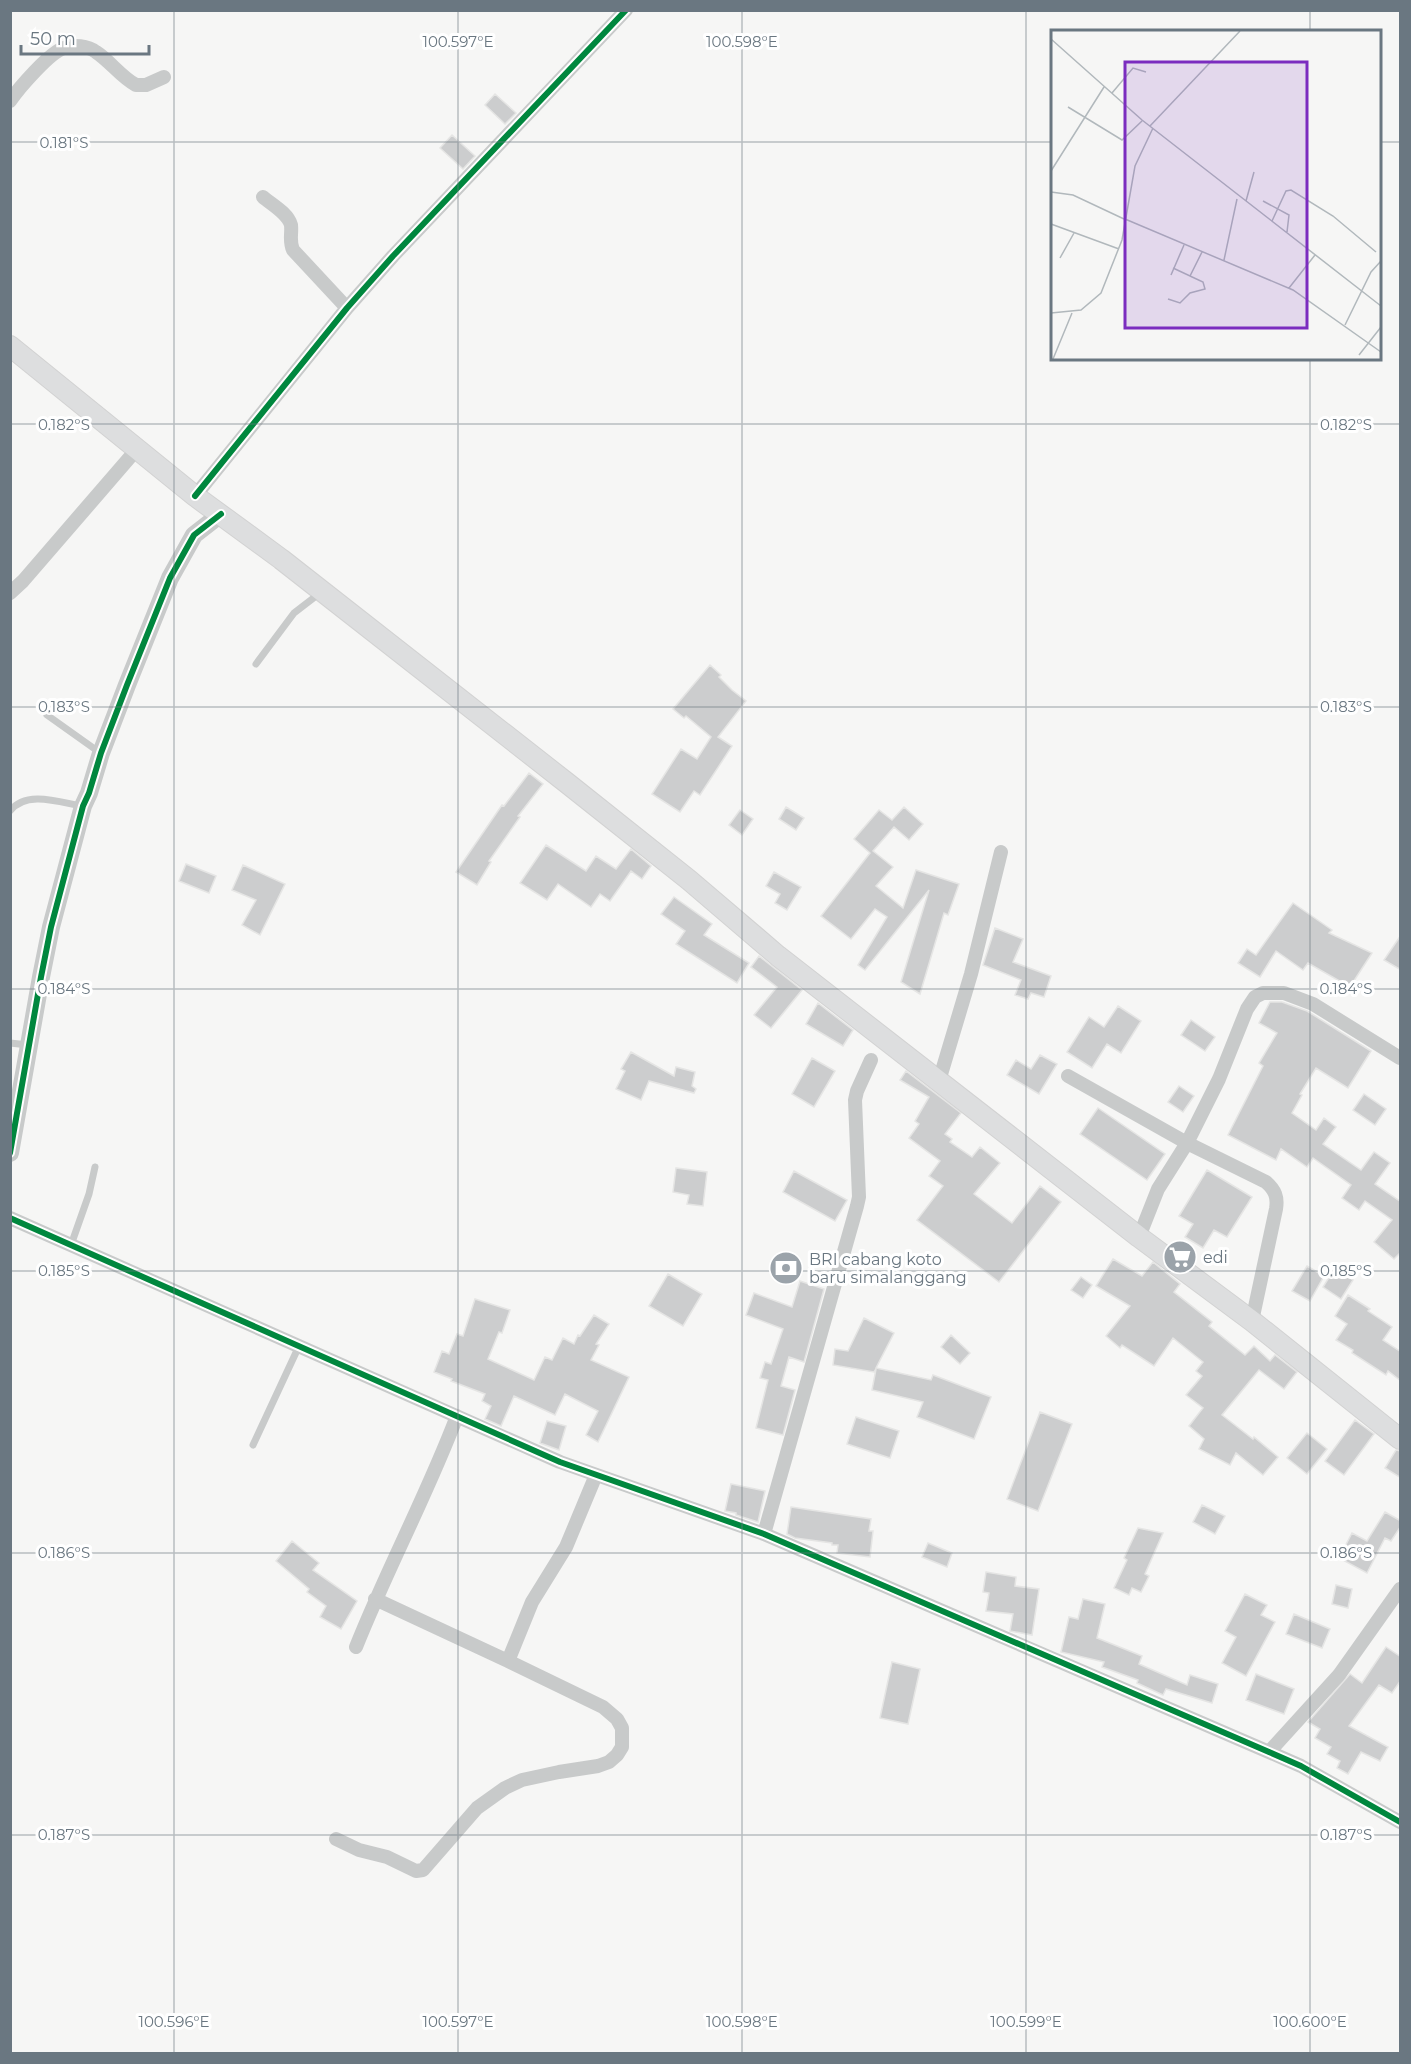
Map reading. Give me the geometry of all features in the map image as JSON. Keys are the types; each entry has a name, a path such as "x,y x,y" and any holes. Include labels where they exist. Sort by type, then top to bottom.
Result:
{"main road":[{"path":"10,346 195,495 322,591 689,880 778,956 880,1053 939,1081 1139,1237 1252,1321 1401,1439"}],"street":[{"path":"195,495 347,308 626,10"},
{"path":"10,101 50,57 60,49 70,46 89,48 97,52 136,85 146,85 164,77"},
{"path":"263,197 289,220 290,242 293,249 347,308"},
{"path":"10,593 23,581 137,449"},
{"path":"10,1153 19,1044 83,806 101,753 170,578 194,535 221,514"},
{"path":"939,1081 971,974 1001,852"},
{"path":"1139,1237 1158,1189 1187,1143 1219,1079 1247,1009 1256,997 1263,993 1284,993 1313,1004 1401,1058"},
{"path":"764,1534 859,1197 855,1100 857,1091 880,1053"},
{"path":"1068,1076 1187,1143 1266,1182 1272,1188 1276,1195 1276,1209 1252,1321"},
{"path":"10,1218 560,1462 764,1534 1269,1752 1301,1766 1401,1822"},
{"path":"356,1647 403,1536 436,1470 457,1416"},
{"path":"508,1661 532,1602 566,1547 596,1475"},
{"path":"1269,1752 1339,1675 1401,1589"},
{"path":"336,1839 359,1850 387,1857 416,1871 423,1870 477,1808 505,1788 522,1780 598,1766 609,1762 622,1747 622,1728 617,1719 603,1707 375,1599"}],"lane":[{"path":"256,664 294,613 322,591"},
{"path":"47,715 101,753"},
{"path":"10,811 16,804 26,799 50,800 83,806"},
{"path":"71,1245 95,1167"},
{"path":"253,1445 299,1346"}],"building":[{"path":"495,94 516,113 505,124 485,105"},
{"path":"452,135 475,156 463,169 440,148"},
{"path":"710,665 732,690 746,701 718,737 732,746 700,795 694,791 680,812 652,794 681,749 697,759 711,737 686,716 684,718 673,709"},
{"path":"529,773 543,784 518,816 520,817 489,861 491,862 477,885 456,872 502,805 504,806"},
{"path":"786,807 804,818 796,830 779,819"},
{"path":"904,807 923,824 909,840 894,827 873,851 893,867 876,886 903,908 916,870 959,884 948,915 944,913 920,994 901,982 929,890 865,970 858,965 887,917 875,909 851,939 821,916 870,853 854,839 879,810 892,820"},
{"path":"740,810 753,819 742,835 729,825"},
{"path":"546,845 586,871 596,856 616,869 631,849 651,866 642,879 631,871 610,901 600,894 591,907 558,884 547,900 520,883"},
{"path":"186,864 216,876 209,893 179,881"},
{"path":"243,865 285,884 260,935 242,925 256,900 232,890"},
{"path":"774,872 801,887 787,910 775,903 780,894 766,886"},
{"path":"674,897 712,924 704,935 749,963 737,983 676,944 685,931 661,914"},
{"path":"1293,903 1332,930 1329,933 1372,953 1350,987 1308,963 1303,970 1276,951 1260,977 1238,963 1247,949 1256,955"},
{"path":"995,928 1023,939 1013,962 1051,976 1044,997 1031,993 1028,999 1015,995 1021,980 983,965"},
{"path":"1401,935 1401,970 1384,960"},
{"path":"759,956 802,990 771,1028 754,1015 777,987 751,967"},
{"path":"1270,1002 1282,1002 1307,1011 1371,1051 1348,1088 1316,1068 1300,1094 1302,1095 1292,1113 1316,1130 1324,1118 1336,1127 1323,1144 1361,1170 1374,1152 1390,1163 1375,1184 1401,1202 1401,1252 1394,1259 1374,1242 1392,1220 1365,1201 1359,1210 1342,1198 1351,1185 1313,1158 1307,1167 1281,1149 1276,1160 1228,1135 1263,1066 1259,1063 1277,1033 1259,1023"},
{"path":"818,1003 853,1030 843,1046 806,1024"},
{"path":"1118,1006 1141,1021 1121,1053 1107,1044 1092,1068 1067,1052 1089,1017 1104,1027"},
{"path":"1191,1020 1215,1037 1205,1051 1181,1035"},
{"path":"631,1052 674,1076 676,1067 695,1072 692,1086 696,1089 694,1093 649,1081 641,1100 616,1089 625,1071 621,1069"},
{"path":"1040,1055 1057,1064 1039,1094 1007,1075 1016,1060 1031,1069"},
{"path":"812,1058 835,1071 814,1107 792,1094"},
{"path":"906,1071 961,1113 945,1134 952,1139 950,1142 972,1157 980,1147 1000,1163 974,1194 1012,1223 1040,1186 1061,1202 999,1282 917,1220 943,1186 929,1176 940,1161 909,1138 919,1124 915,1121 929,1097 900,1080"},
{"path":"1179,1086 1194,1096 1183,1112 1168,1102"},
{"path":"1364,1094 1386,1109 1375,1125 1353,1110"},
{"path":"1098,1108 1165,1154 1147,1180 1080,1134"},
{"path":"676,1168 707,1172 703,1206 687,1204 689,1195 673,1192"},
{"path":"1207,1170 1252,1197 1227,1237 1214,1230 1203,1248 1185,1237 1193,1224 1179,1216"},
{"path":"794,1171 847,1200 835,1221 783,1192"},
{"path":"1113,1259 1142,1276 1153,1262 1180,1284 1174,1292 1212,1322 1209,1326 1245,1355 1254,1346 1270,1361 1275,1355 1297,1372 1284,1389 1259,1370 1222,1415 1278,1457 1263,1475 1236,1453 1230,1465 1199,1449 1204,1439 1189,1426 1203,1408 1186,1395 1202,1376 1196,1371 1203,1362 1173,1338 1154,1366 1122,1345 1120,1348 1106,1336 1130,1306 1096,1286"},
{"path":"1307,1266 1324,1276 1310,1301 1292,1291"},
{"path":"1335,1268 1353,1280 1341,1299 1323,1287"},
{"path":"668,1274 702,1294 683,1326 649,1306"},
{"path":"1081,1277 1092,1285 1083,1298 1071,1290"},
{"path":"800,1281 824,1289 804,1362 789,1357 781,1386 795,1390 783,1435 756,1428 768,1380 760,1378 765,1362 771,1364 783,1329 746,1315 754,1293 792,1307"},
{"path":"1348,1295 1392,1327 1383,1340 1401,1352 1401,1381 1388,1371 1386,1375 1336,1340 1347,1324 1335,1316"},
{"path":"475,1299 510,1310 502,1333 499,1332 488,1359 534,1380 545,1357 552,1360 563,1338 574,1344 578,1335 580,1336 594,1315 609,1324 596,1344 599,1345 591,1360 629,1377 598,1442 586,1435 598,1411 565,1394 555,1415 514,1396 501,1426 485,1419 491,1406 482,1401 485,1394 434,1372 442,1351 449,1354 457,1334 463,1336"},
{"path":"864,1318 894,1333 876,1368 931,1380 933,1375 991,1397 974,1439 917,1417 923,1402 872,1390 876,1369 874,1372 833,1365 835,1349 848,1351"},
{"path":"951,1335 970,1353 960,1364 941,1347"},
{"path":"1040,1412 1072,1424 1038,1511 1007,1499"},
{"path":"856,1417 899,1431 890,1458 847,1444"},
{"path":"1355,1420 1374,1434 1344,1475 1325,1461"},
{"path":"547,1421 566,1426 559,1450 540,1443"},
{"path":"1307,1433 1327,1449 1307,1474 1287,1458"},
{"path":"1396,1450 1401,1451 1401,1478 1385,1468"},
{"path":"731,1484 765,1491 758,1522 725,1511"},
{"path":"1202,1505 1225,1516 1215,1534 1193,1522"},
{"path":"791,1507 871,1519 869,1531 873,1531 870,1557 837,1553 838,1545 795,1538 787,1534"},
{"path":"1385,1512 1401,1521 1401,1526 1391,1541 1385,1538 1367,1573 1339,1558 1352,1533 1367,1541"},
{"path":"1138,1528 1163,1533 1145,1574 1149,1576 1141,1592 1132,1588 1129,1595 1114,1588 1127,1560 1124,1558"},
{"path":"292,1541 319,1563 313,1570 357,1601 341,1629 320,1617 326,1606 307,1592 309,1589 276,1561"},
{"path":"928,1543 952,1553 947,1567 922,1557"},
{"path":"986,1572 1016,1577 1015,1586 1039,1589 1032,1635 1010,1631 1013,1614 986,1611 989,1593 983,1592"},
{"path":"1336,1585 1352,1589 1348,1608 1332,1604"},
{"path":"1245,1594 1267,1605 1261,1615 1275,1622 1246,1676 1222,1663 1236,1637 1225,1631"},
{"path":"1083,1599 1105,1604 1097,1638 1142,1656 1139,1664 1187,1685 1190,1675 1218,1684 1212,1703 1166,1689 1163,1695 1137,1683 1138,1680 1102,1667 1104,1662 1061,1652 1069,1617 1078,1619"},
{"path":"1294,1614 1330,1629 1322,1648 1286,1634"},
{"path":"1386,1647 1401,1657 1401,1680 1392,1693 1379,1685 1349,1726 1388,1747 1380,1761 1361,1752 1348,1774 1337,1768 1340,1761 1327,1754 1331,1747 1315,1738 1320,1729 1308,1722 1350,1674 1362,1683"},
{"path":"892,1662 920,1669 908,1724 880,1718"},
{"path":"1256,1674 1294,1689 1284,1714 1246,1700"}],"cycle path":[{"path":"195,496 347,308 393,256 626,10"},
{"path":"10,1153 51,927 83,806 101,753 170,578 194,535 221,514"},
{"path":"10,1218 560,1462 764,1534 1269,1752 1301,1766 1400,1822"}],"place":[{"name":"edi","path":"1180,1257"},
{"name":"BRI cabang koto baru simalanggang","path":"786,1268"}]}
